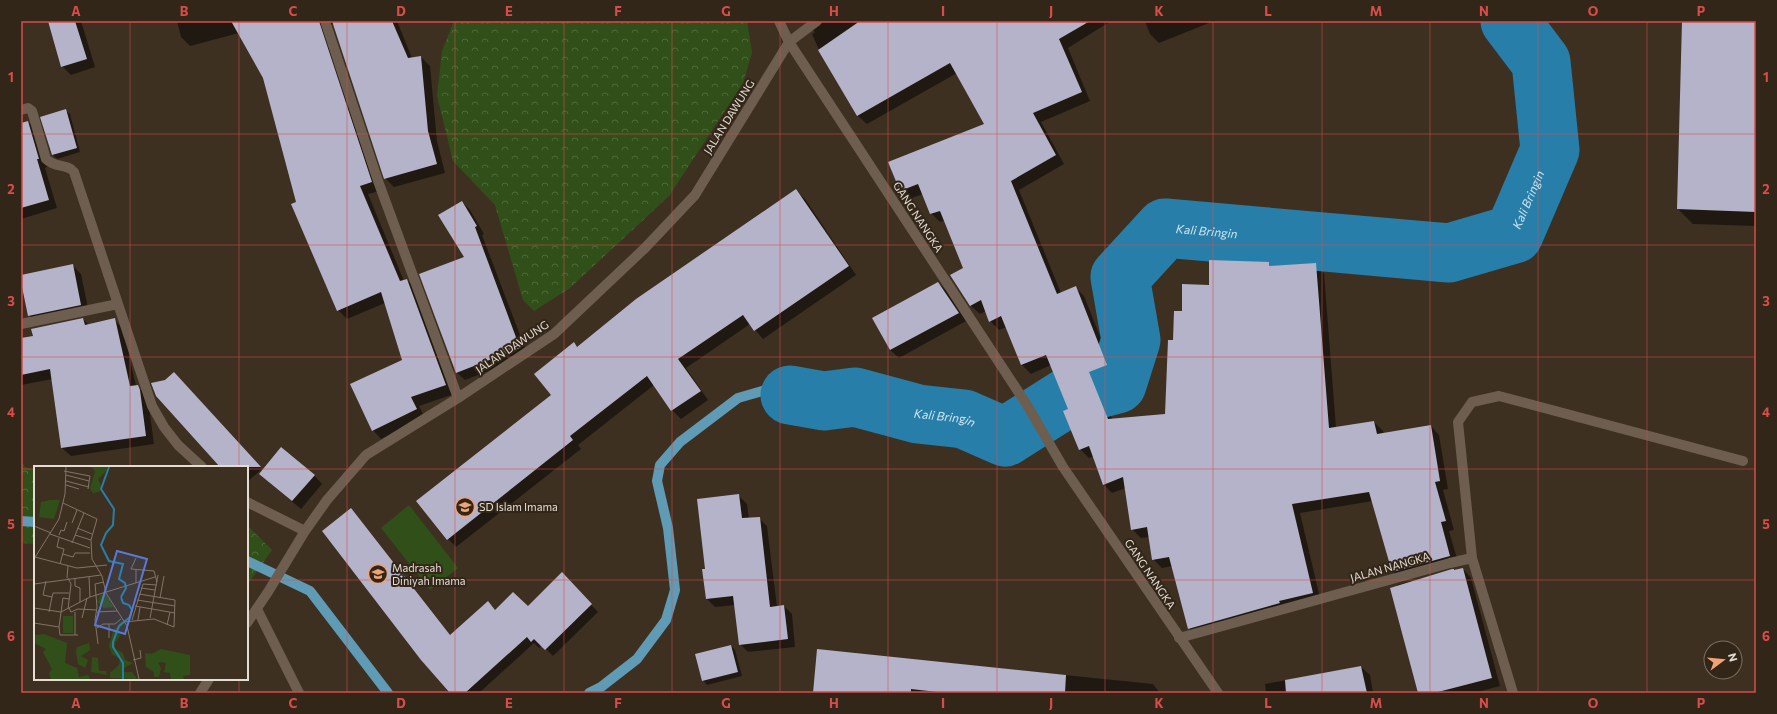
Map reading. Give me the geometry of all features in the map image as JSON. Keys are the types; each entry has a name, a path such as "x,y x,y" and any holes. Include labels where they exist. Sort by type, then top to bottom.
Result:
{"street":[{"path":"325,21 378,181 458,398"},
{"name":"GANG NANGKA","path":"779,21 789,42 1027,405 1063,467 1218,693"},
{"path":"789,42 817,21"},
{"name":"JALAN DAWUNG","path":"248,622 305,531 327,500 366,455 458,398 554,334 645,248 695,195 789,42"},
{"path":"21,110 28,108 32,111 46,159 51,164 71,168 74,172 152,406 164,427 178,445 201,466"},
{"path":"21,324 118,304"},
{"path":"1513,693 1472,558 1458,422 1472,402 1499,396 1743,461"},
{"path":"248,502 305,531"},
{"name":"JALAN NANGKA","path":"1179,638 1472,558"},
{"path":"257,609 299,693"},
{"path":"200,693 208,680"}],"green space":[{"path":"454,21 747,21 752,53 743,83 669,196 570,288 534,311 523,300 495,205 453,161 437,96 442,51"},
{"path":"21,461 25,467 34,470 34,544 21,543"},
{"path":"409,505 458,568 430,590 381,528"},
{"path":"248,526 272,550 248,584"}],"building":[{"path":"48,21 75,21 87,59 61,67"},
{"path":"231,21 319,21 372,182 360,186 400,281 407,279 446,385 411,397 417,409 372,431 350,384 402,360 381,292 337,311 291,204 296,202 263,78"},
{"path":"332,21 392,21 408,58 421,56 428,131 437,164 384,179"},
{"path":"860,21 1090,21 1059,39 1082,92 1033,113 1056,155 1011,181 1057,294 1076,286 1107,365 1089,372 1108,419 1165,414 1168,340 1173,340 1174,311 1182,311 1182,284 1209,285 1209,260 1269,262 1269,266 1316,263 1329,428 1374,421 1377,434 1431,425 1440,481 1435,482 1446,521 1441,522 1450,556 1392,572 1369,492 1292,504 1313,593 1279,601 1280,603 1188,629 1169,557 1152,560 1147,527 1131,530 1123,477 1103,485 1089,446 1079,450 1063,411 1068,409 1046,355 1021,365 1001,316 989,322 981,300 970,306 950,275 963,268 940,211 930,214 918,184 900,191 888,162 984,124 950,63 857,116 818,50"},
{"path":"1682,21 1756,21 1756,212 1677,209"},
{"path":"66,109 77,148 52,155 40,117"},
{"path":"28,121 49,200 21,208 21,123"},
{"path":"796,189 849,266 754,331 743,315 678,359 701,391 671,411 647,376 570,436 573,440 447,540 416,501 551,395 534,374 574,342 577,347 636,299"},
{"path":"462,201 477,226 475,227 520,348 456,373 419,274 464,257 438,215"},
{"path":"73,264 81,305 28,316 21,275"},
{"path":"938,282 959,313 890,350 872,318"},
{"path":"83,318 85,325 115,318 130,386 138,385 140,390 146,436 61,448 50,369 21,375 21,338 33,336 31,329"},
{"path":"174,372 261,467 219,466 156,396 151,383 165,380"},
{"path":"281,447 315,475 292,501 259,474"},
{"path":"739,494 742,518 760,517 770,607 784,605 788,639 739,645 733,596 706,599 702,569 705,569 697,499"},
{"path":"351,508 450,635 488,601 495,610 513,592 528,606 562,572 592,604 545,650 534,639 531,642 527,637 465,693 450,693 421,660 322,531"},
{"path":"1463,568 1492,678 1434,693 1418,693 1390,588 1452,569"},
{"path":"731,645 738,672 702,681 695,654"},
{"path":"817,649 1066,675 1065,693 946,693 911,689 911,693 813,693"},
{"path":"1361,666 1367,693 1286,693 1285,680"}],"waterway":[{"name":"Kali Bringin","path":"790,395 824,401 855,397 918,414 964,419 1005,437 1068,397 1117,384 1131,340 1120,277 1165,228 1449,253 1514,234 1550,150 1541,62 1510,21"},
{"path":"589,693 601,687 637,659 666,620 675,590 668,528 657,481 660,465 680,442 738,398 766,390 790,395"},
{"path":"21,521 34,522"},
{"path":"248,561 310,591 388,693"}],"place":[{"name":"SD Islam Imama","path":"465,507"},
{"name":"Madrasah Diniyah Imama","path":"378,574"}]}
